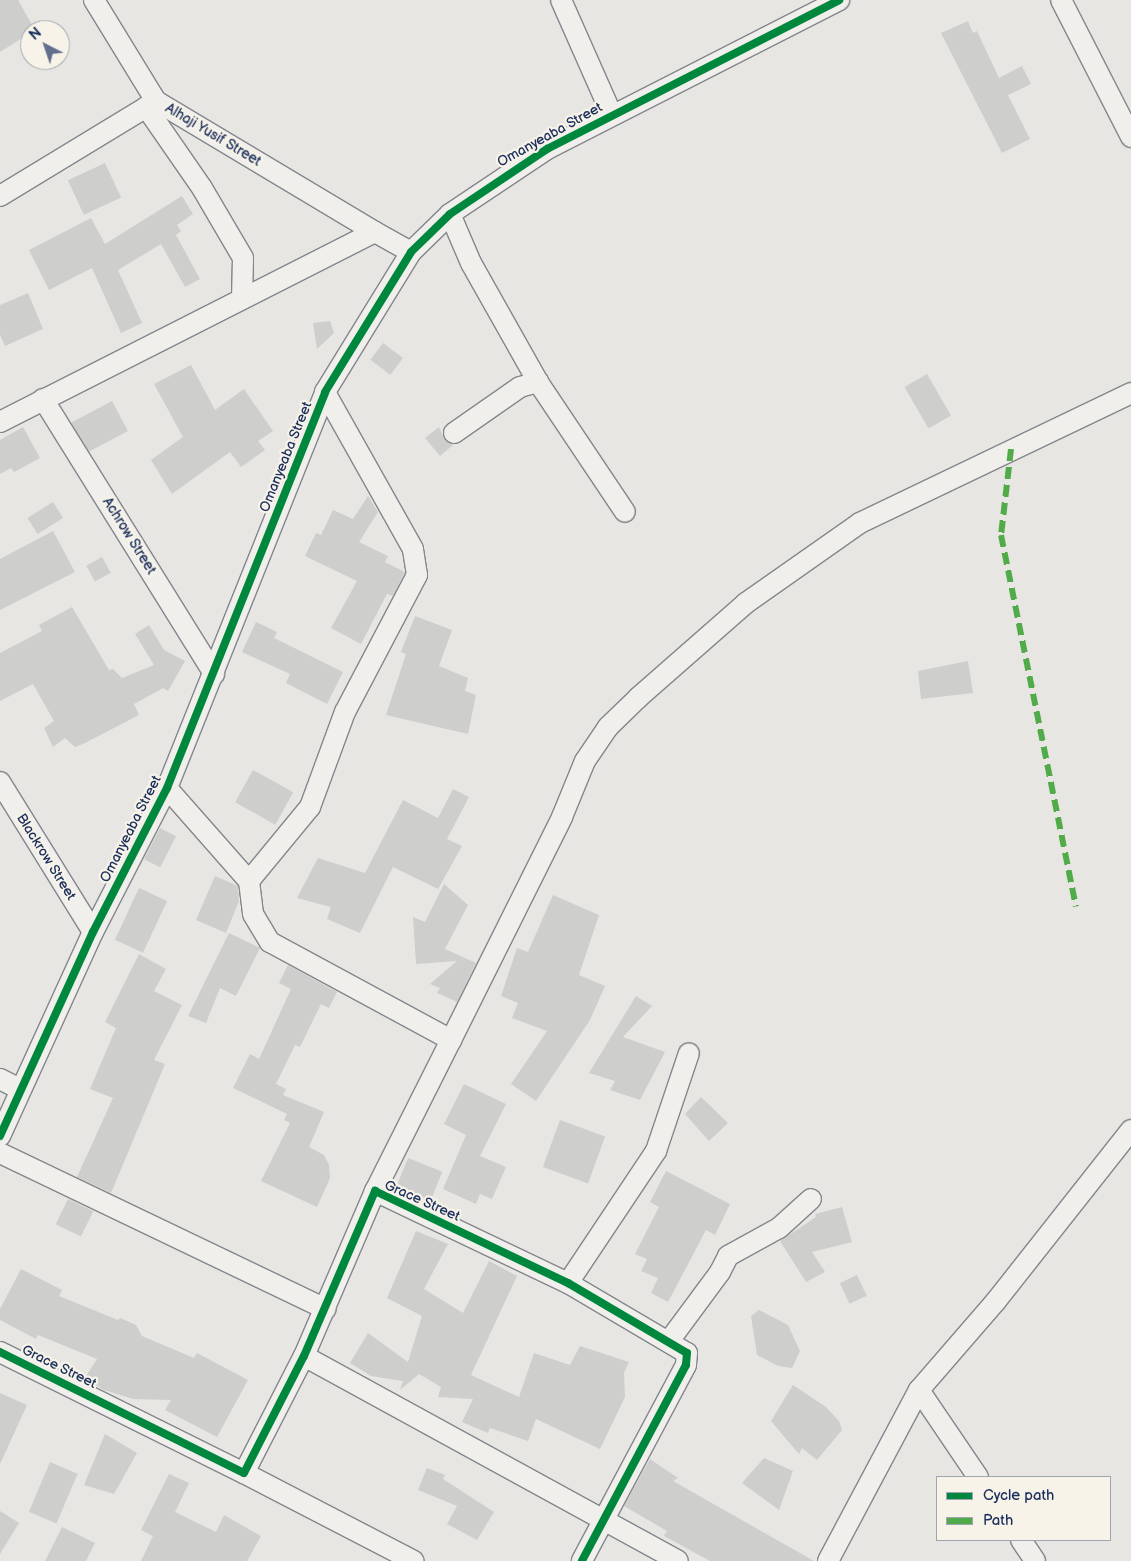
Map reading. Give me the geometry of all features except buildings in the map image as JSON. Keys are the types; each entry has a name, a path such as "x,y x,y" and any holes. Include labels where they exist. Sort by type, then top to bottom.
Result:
{"street":[{"path":"94,0 151,104 208,196 243,258 242,299"},
{"path":"561,0 612,115"},
{"name":"Omanyeaba Street","path":"0,1136 93,932 167,788 325,392 411,252 450,214 547,148 839,0"},
{"path":"1061,0 1131,137"},
{"name":"Alhaji Yusif Street","path":"0,196 151,104 411,252"},
{"path":"450,214 471,263 538,382 625,512"},
{"path":"0,422 375,232"},
{"path":"454,432 520,387 538,382"},
{"path":"249,882 310,807 345,712 417,574 413,549 325,392"},
{"path":"375,1191 558,825 585,761 608,727 639,697 746,603 860,523 1131,393"},
{"name":"Achrow Street","path":"43,399 214,674"},
{"name":"Blackrow Street","path":"0,782 93,932"},
{"path":"167,788 249,882 253,914 270,942 451,1040"},
{"path":"568,1283 656,1151 689,1053"},
{"path":"0,1079 20,1089"},
{"path":"828,1561 919,1390 996,1301 1131,1130"},
{"path":"0,1153 325,1309"},
{"name":"Grace Street","path":"0,1352 244,1473 304,1356 375,1191 568,1283 670,1341 687,1353 686,1365 582,1561"},
{"path":"670,1341 720,1272 728,1256 779,1228 811,1198"},
{"path":"304,1356 678,1561"},
{"path":"919,1390 977,1476"},
{"path":"244,1473 414,1561"},
{"path":"1022,1541 1035,1561"}],"marked path":[{"path":"1011,449 1001,535 1076,907"}],"cycle path":[{"path":"0,1136 93,932 167,788 325,392 411,252 450,214 547,149 839,0"},
{"path":"0,1352 244,1473 304,1356 375,1191 568,1283 687,1353 686,1365 582,1561"}]}
